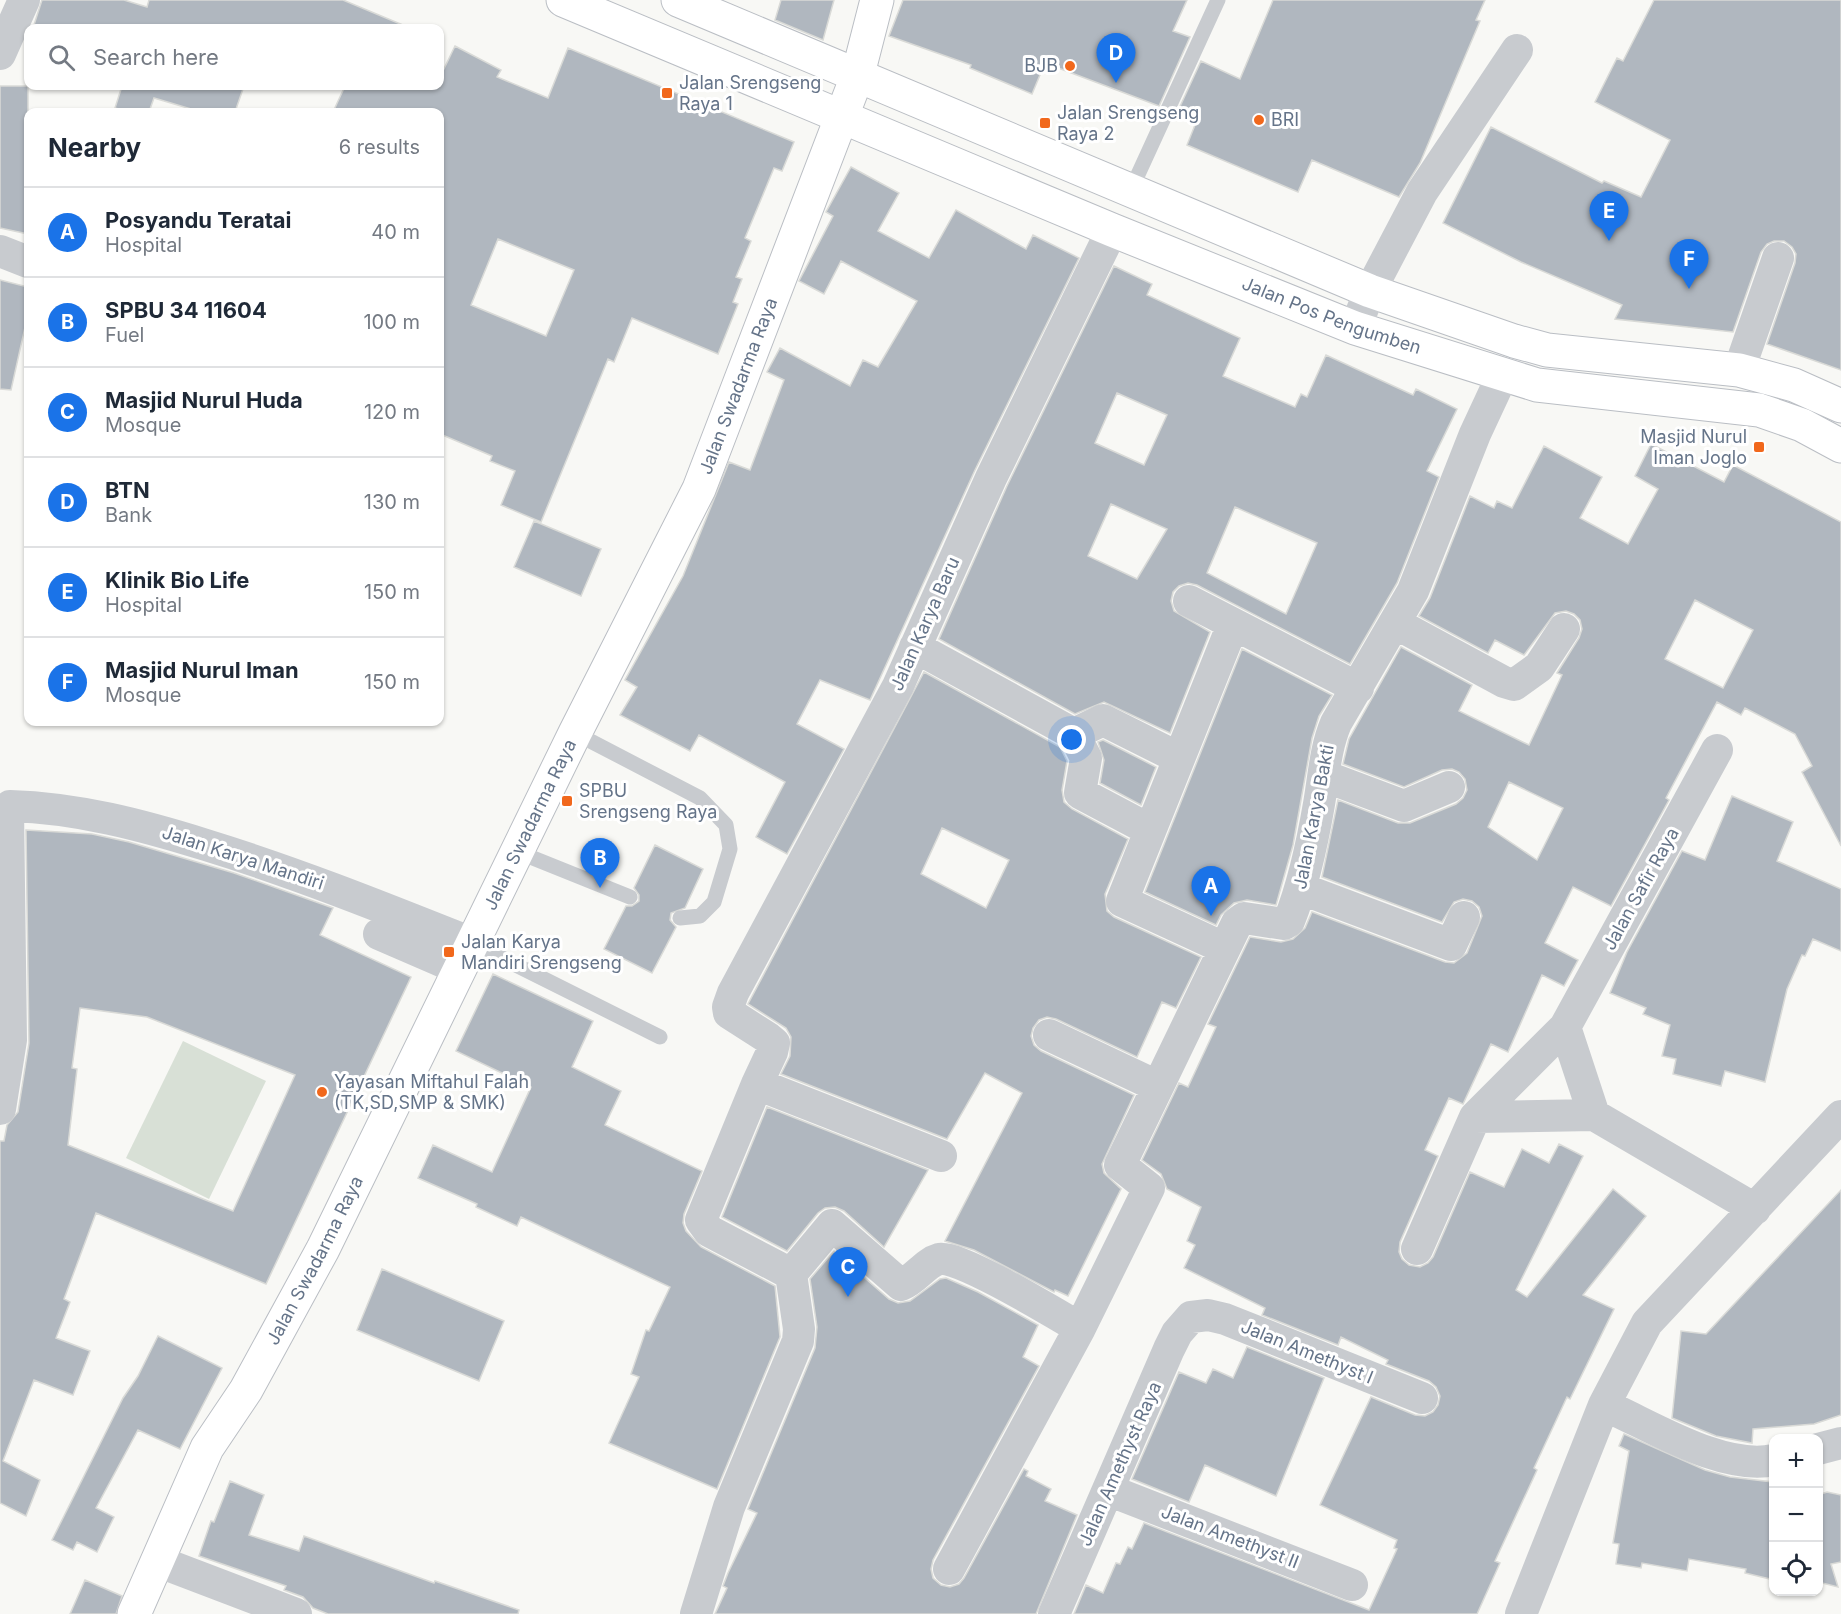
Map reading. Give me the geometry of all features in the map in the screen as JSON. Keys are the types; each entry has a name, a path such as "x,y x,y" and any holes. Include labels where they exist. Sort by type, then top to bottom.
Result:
{"main road":[{"name":"Jalan Pos Pengumben","path":"563,0 1112,230 1355,328 1502,376 1537,385 1759,410 1802,425 1841,446"},
{"name":"Jalan Pos Pengumben","path":"678,0 1370,291 1514,341 1547,350 1739,370 1794,385 1841,406"},
{"name":"Jalan Swadarma Raya","path":"134,1614 207,1448 246,1390 323,1249 575,733 699,489 858,74 877,0"}],"street":[{"path":"0,54 24,0"},
{"path":"1355,328 1370,291 1422,192 1517,50"},
{"name":"Jalan Karya Baru","path":"757,1083 774,1043 729,1013 728,1007 733,993 871,737 992,478 1112,230"},
{"path":"0,251 24,260"},
{"path":"1739,370 1778,258"},
{"name":"Jalan Karya Bakti","path":"1080,1328 1149,1188 1120,1166 1237,923 1244,918 1286,924 1302,889 1324,776 1327,743 1336,723 1413,591 1475,434 1502,376"},
{"path":"1189,601 1358,688"},
{"path":"1395,623 1504,682 1514,685 1539,667 1564,629"},
{"path":"1224,948 1122,901 1233,624"},
{"path":"915,647 1074,734 1086,758 1080,793 1150,830"},
{"path":"1074,734 1103,720 1179,758"},
{"name":"Jalan Safir Raya","path":"1417,1249 1475,1117 1564,1027 1717,750"},
{"path":"1324,776 1404,806 1449,787"},
{"name":"Jalan Karya Mandiri","path":"0,1109 11,1040 8,808 10,806 76,810 159,831 282,868 466,956"},
{"path":"1302,889 1449,945 1453,943 1464,917"},
{"path":"379,934 466,956"},
{"path":"1564,1027 1594,1115"},
{"path":"1049,1035 1157,1086"},
{"path":"791,1274 709,1231 701,1220 757,1083 941,1156"},
{"path":"1475,1117 1594,1115 1755,1209"},
{"path":"1521,1614 1604,1405 1647,1323 1841,1116"},
{"path":"696,1614 729,1507 798,1341 799,1329 791,1274 832,1225 901,1285 933,1262 942,1258 949,1259 976,1271 1080,1328 949,1569"},
{"name":"Jalan Amethyst I","path":"1191,1317 1208,1315 1225,1319 1422,1398"},
{"name":"Jalan Amethyst Raya","path":"1054,1614 1169,1349 1177,1333 1191,1317"},
{"path":"1604,1405 1722,1459 1756,1464 1769,1461"},
{"path":"1823,1448 1841,1443"},
{"name":"Jalan Amethyst II","path":"1108,1490 1352,1585"},
{"path":"157,1561 296,1614"}],"lane":[{"path":"1130,192 1218,0"},
{"path":"575,733 700,798 726,825 730,849 714,902 700,916 680,918"},
{"path":"518,852 630,897"},
{"path":"466,956 660,1037"}],"shaded area":[{"path":"183,1041 266,1081 209,1199 126,1158"}],"building":[{"path":"42,0 124,0 147,7 149,0 343,0 400,24 34,24"},
{"path":"781,0 834,0 823,40 775,20"},
{"path":"903,0 1187,0 1173,31 1190,37 1159,106 1045,63 1032,94 970,68 971,65 889,36"},
{"path":"1273,0 1485,0 1476,20 1480,21 1420,163 1399,197 1312,160 1298,192 1187,145 1197,120 1177,113 1201,61 1240,79"},
{"path":"1654,0 1841,0 1841,370 1767,344 1795,263 1796,254 1792,247 1784,241 1767,244 1761,252 1733,332 1615,319 1622,305 1521,262 1443,223 1491,127 1602,183 1604,181 1641,197 1670,140 1595,102 1617,58 1623,61"},
{"path":"455,46 501,70 497,77 548,98 568,48 794,142 782,171 774,168 745,238 751,241 736,277 742,279 733,302 738,304 718,354 632,318 614,362 608,359 541,522 501,505 515,471 490,461 492,456 444,436 444,108 335,108 343,90 444,90 444,69","holes":["498,239 574,270 546,336 471,305"]},
{"path":"0,86 24,86 24,90 28,90 28,108 24,108 24,233 0,228"},
{"path":"121,90 243,90 236,108 188,108 154,98 150,108 115,108"},
{"path":"851,167 899,193 878,231 929,258 956,210 1026,249 1033,235 1079,258 975,470 870,700 820,680 797,724 844,749 787,854 756,837 785,782 699,735 690,751 620,715 637,687 625,680 683,576 729,462 750,470 784,380 767,372 780,348 850,386 863,360 878,367 917,301 841,261 824,294 799,281 833,216 826,212"},
{"path":"1114,266 1152,284 1147,295 1240,338 1223,376 1295,407 1301,394 1307,397 1326,355 1413,395 1416,389 1457,409 1427,471 1439,477 1397,583 1350,664 1197,585 1188,583 1179,586 1173,592 1171,601 1174,611 1210,632 1170,733 1104,702 1075,714 939,639 1007,486","holes":["1117,393 1167,415 1144,465 1095,443","1111,504 1167,529 1137,579 1088,556","1235,507 1317,543 1286,614 1207,573"]},
{"path":"0,280 24,286 24,332 11,390 0,389"},
{"path":"1651,444 1724,482 1733,465 1841,522 1841,846 1802,772 1812,766 1795,734 1745,708 1741,715 1717,702 1666,798 1669,800 1611,906 1573,887 1545,943 1578,960 1564,986 1542,975 1508,1052 1491,1044 1463,1104 1449,1098 1425,1150 1438,1156 1400,1242 1399,1252 1402,1259 1409,1265 1420,1267 1433,1257 1470,1172 1504,1187 1522,1149 1549,1163 1559,1144 1583,1156 1516,1290 1527,1297 1613,1189 1646,1216 1583,1295 1614,1309 1570,1399 1567,1397 1534,1468 1537,1470 1495,1561 1500,1563 1477,1614 1074,1614 1086,1585 1103,1593 1116,1563 1120,1564 1128,1547 1132,1549 1144,1523 1369,1610 1397,1549 1394,1548 1397,1540 1320,1505 1371,1397 1415,1415 1425,1416 1433,1412 1438,1405 1440,1396 1436,1387 1429,1381 1386,1364 1388,1360 1341,1337 1338,1345 1262,1315 1265,1308 1184,1268 1195,1245 1187,1241 1201,1207 1167,1189 1161,1174 1142,1160 1179,1083 1188,1087 1216,1027 1208,1024 1250,937 1281,942 1293,939 1305,928 1312,912 1445,962 1454,963 1467,953 1482,916 1479,907 1472,901 1463,899 1454,902 1442,922 1322,877 1338,800 1398,823 1410,823 1456,804 1467,790 1465,779 1459,772 1452,769 1442,770 1404,787 1343,764 1349,739 1401,647 1472,685 1459,711 1529,745 1562,675 1557,673 1579,638 1582,629 1580,620 1574,614 1566,611 1555,613 1524,655 1495,640 1488,653 1419,616 1430,598 1470,496 1494,508 1497,501 1512,508 1544,446 1602,477 1580,518 1628,544 1658,489 1635,476","holes":["1695,600 1753,630 1723,688 1665,659","1509,782 1563,808 1537,860 1488,827"]},
{"path":"534,521 601,549 581,596 514,567"},
{"path":"1242,649 1332,695 1319,716 1312,738 1293,845 1276,905 1247,900 1234,903 1221,915 1216,925 1145,892"},
{"path":"924,672 1060,747 1067,761 1062,790 1064,802 1072,809 1128,839 1105,894 1107,911 1114,917 1201,957 1176,1008 1162,1002 1137,1057 1056,1019 1047,1017 1039,1020 1033,1028 1031,1036 1034,1045 1041,1051 1134,1095 1102,1164 1104,1173 1121,1189 1068,1296 1055,1290 1054,1292 974,1250 945,1241 1022,1093 985,1073 947,1139 781,1074 790,1056 791,1037 786,1028 748,1004","holes":["942,828 1009,860 986,908 921,874"]},
{"path":"1103,740 1156,767 1141,805 1100,783 1104,760 1098,742"},
{"path":"1732,796 1793,822 1777,861 1841,889 1841,951 1813,939 1805,956 1802,955 1787,989 1765,1082 1725,1071 1721,1086 1673,1074 1676,1059 1662,1056 1670,1025 1643,1014 1646,1008 1610,993 1627,952 1682,851 1705,860"},
{"path":"26,830 92,834 129,842 234,873 333,908 320,935 411,977 266,1284 96,1213 64,1299 70,1302 56,1338 90,1351 73,1395 34,1380 3,1461 40,1480 26,1516 0,1503 0,1141 4,1141 7,1125 18,1112 29,1043","holes":["80,1008 147,1017 295,1075 233,1211 68,1145 77,1069 72,1068"]},
{"path":"655,845 703,869 685,908 671,913 670,920 676,927 652,973 604,949 626,906 632,906 639,901 639,895 634,888"},
{"path":"493,974 593,1021 572,1067 621,1091 605,1125 702,1171 684,1214 683,1223 686,1231 701,1247 775,1286 780,1337 717,1489 609,1443 639,1377 631,1374 646,1330 649,1331 670,1287 521,1217 517,1226 476,1207 477,1204 418,1178 433,1145 492,1172 531,1087 456,1051"},
{"path":"767,1107 928,1170 884,1247 844,1211 835,1207 825,1208 818,1213 787,1251 722,1217"},
{"path":"1841,1190 1841,1415 1814,1424 1753,1429 1752,1443 1716,1436 1672,1418 1681,1331 1706,1334"},
{"path":"834,1251 889,1299 898,1303 910,1301 940,1279 946,1278 978,1292 1038,1325 1023,1357 1039,1366 933,1560 931,1569 933,1578 941,1585 950,1587 959,1584 1024,1469 1028,1471 1026,1476 1051,1489 1045,1501 1077,1515 1036,1614 715,1614 727,1588 723,1586 728,1573 757,1513 748,1509 815,1348 817,1327 810,1279"},
{"path":"382,1269 504,1321 479,1381 357,1330"},
{"path":"158,1336 222,1368 180,1449 138,1430 96,1508 114,1517 97,1552 77,1542 73,1550 52,1540 123,1398 138,1376"},
{"path":"1247,1347 1324,1378 1276,1496 1205,1465 1189,1502 1132,1479 1179,1372 1206,1383 1213,1369 1233,1378"},
{"path":"1624,1434 1705,1470 1730,1477 1769,1482 1769,1579 1745,1573 1746,1569 1689,1559 1687,1571 1642,1563 1641,1568 1616,1564 1619,1544 1613,1543 1629,1451 1619,1446"},
{"path":"230,1481 264,1495 249,1535 299,1551 304,1536 434,1583 435,1581 519,1610 518,1614 328,1614 313,1608 303,1597 284,1590 286,1586 199,1556 211,1521 214,1522"},
{"path":"1823,1493 1841,1495 1841,1562 1831,1564 1838,1587 1823,1583"},
{"path":"85,1580 122,1596 116,1614 70,1614"}],"place":[{"name":"BJB","path":"1070,66"},
{"name":"BTN","path":"1116,83"},
{"name":"Jalan Srengseng Raya 1","path":"667,93"},
{"name":"BRI","path":"1259,120"},
{"name":"Jalan Srengseng Raya 2","path":"1045,123"},
{"name":"Klinik Bio Life","path":"1609,241"},
{"name":"Masjid Nurul Iman","path":"1689,289"},
{"name":"Masjid Nurul Iman Joglo","path":"1759,447"},
{"name":"SPBU Srengseng Raya","path":"567,801"},
{"name":"SPBU 34 11604","path":"600,888"},
{"name":"Posyandu Teratai","path":"1211,916"},
{"name":"Jalan Karya Mandiri Srengseng","path":"449,952"},
{"name":"Yayasan Miftahul Falah (TK,SD,SMP & SMK)","path":"322,1092"},
{"name":"Masjid Nurul Huda","path":"848,1297"}]}
